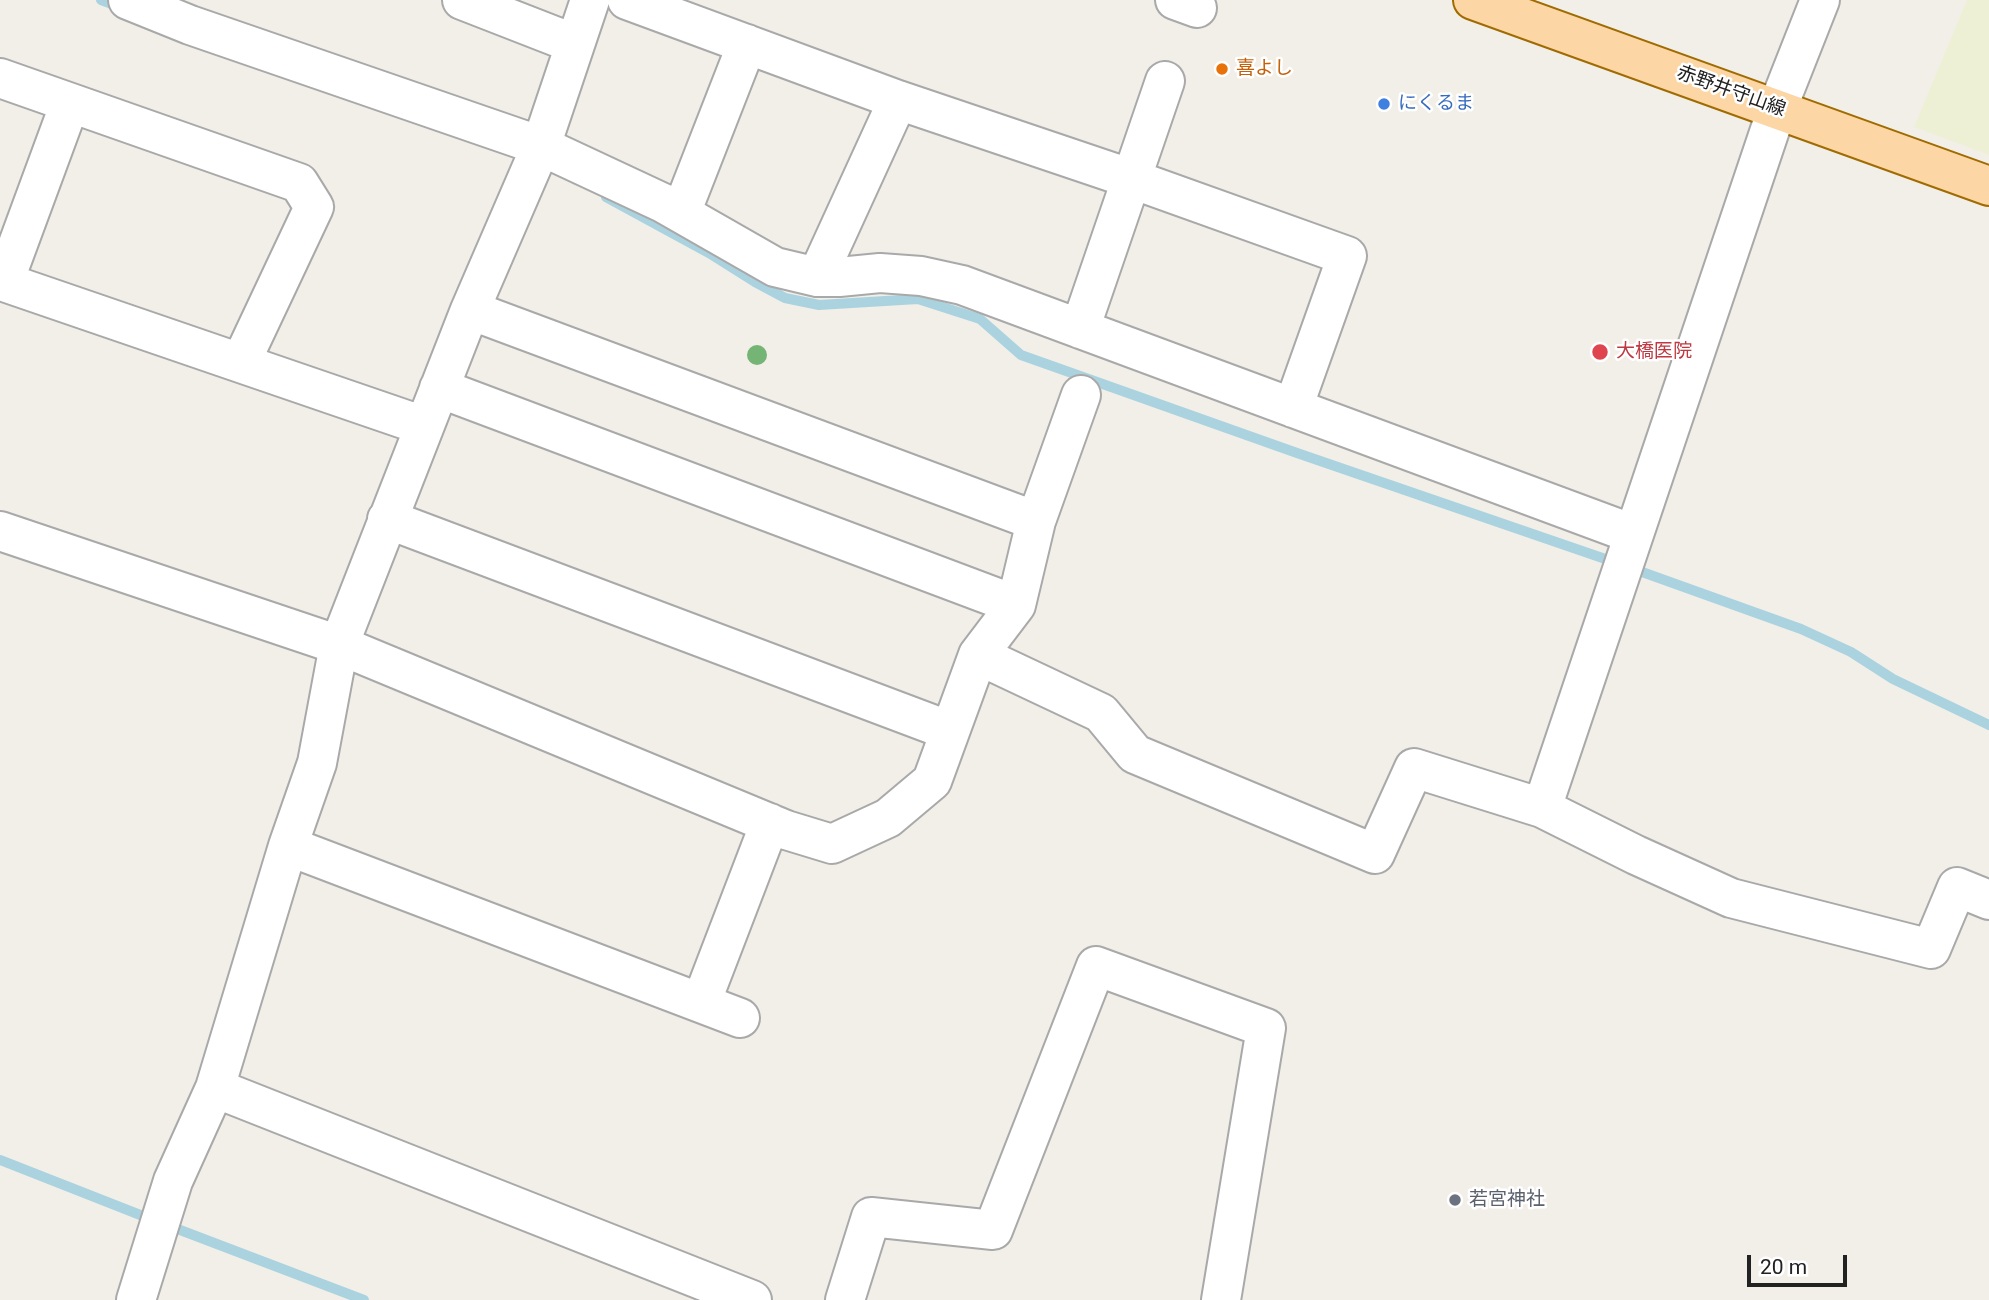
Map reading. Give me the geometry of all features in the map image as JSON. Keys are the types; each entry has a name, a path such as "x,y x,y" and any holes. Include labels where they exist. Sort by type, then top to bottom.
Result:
{"main road":[{"name":"赤野井守山線","path":"1473,0 1989,186"}],"street":[{"path":"128,0 190,25 541,146 681,214 775,267 817,277 880,273 921,276 962,285 1633,534"},
{"path":"462,0 575,44"},
{"path":"135,1300 173,1181 215,1088 288,846 317,763 339,645 470,310 541,146 590,0"},
{"path":"627,0 898,100 1132,179 1347,257 1293,408"},
{"path":"1542,808 1777,109 1820,0"},
{"path":"681,214 747,44"},
{"path":"0,78 299,183 314,207 241,362"},
{"path":"1080,329 1165,81"},
{"path":"817,277 898,100"},
{"path":"70,103 4,282 424,426"},
{"path":"470,310 1036,521"},
{"path":"439,388 1016,605"},
{"path":"0,531 339,645 770,823 832,844 888,818 932,781 978,655 1016,605 1036,521 1081,395"},
{"path":"387,519 950,730"},
{"path":"978,655 1101,713 1135,754 1375,853 1414,768 1542,808 1731,898 1931,948 1957,887 1989,900"},
{"path":"701,1003 770,823"},
{"path":"288,846 740,1018"},
{"path":"845,1300 871,1217 993,1230 1096,967 1266,1028 1221,1300"},
{"path":"215,1088 752,1300"}],"green space":[{"path":"1967,0 1989,0 1989,155 1914,127"}],"waterway":[{"path":"101,0 120,7"},
{"path":"606,197 785,298 819,305 918,299 980,319 1021,355 1617,563"},
{"path":"1631,568 1801,629 1851,652 1893,679 1989,725"},
{"path":"0,1160 153,1220"},
{"path":"167,1225 364,1300"}],"place":[{"name":"喜よし","path":"1222,69"},
{"name":"にくるま","path":"1384,104"},
{"name":"大橋医院","path":"1600,352"},
{"name":"若宮神社","path":"1455,1200"}]}
